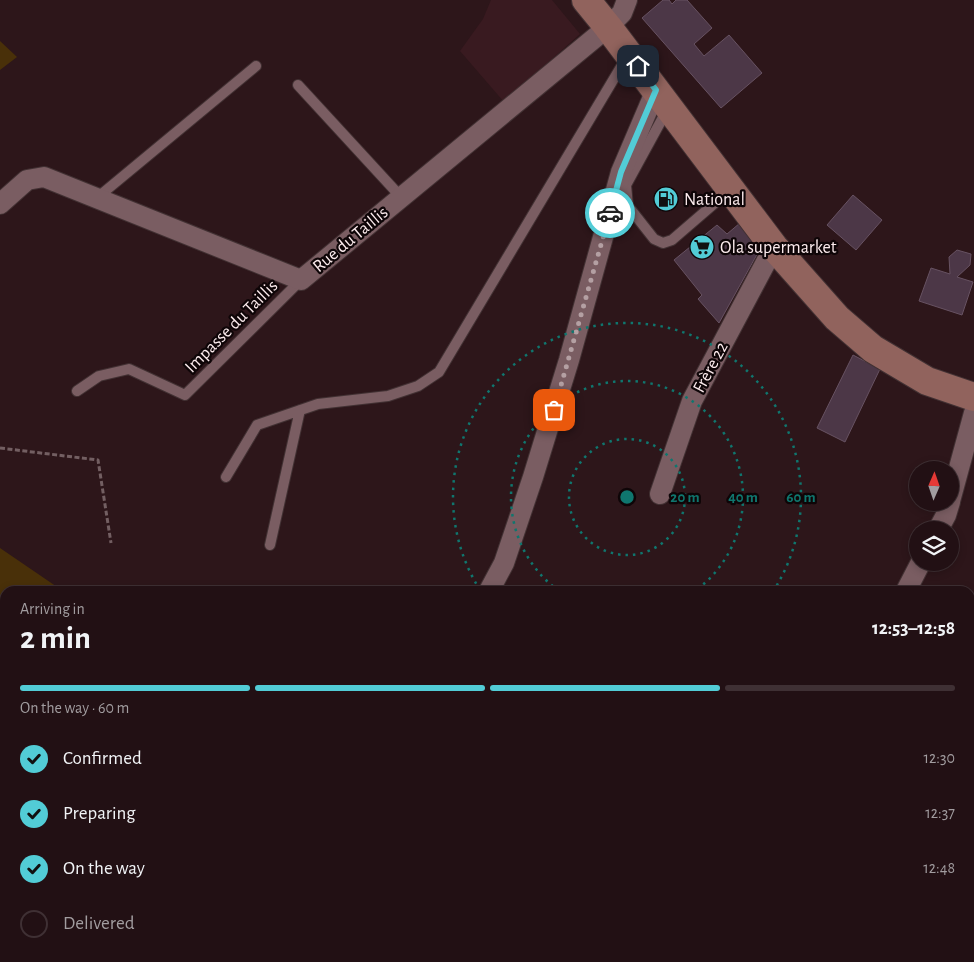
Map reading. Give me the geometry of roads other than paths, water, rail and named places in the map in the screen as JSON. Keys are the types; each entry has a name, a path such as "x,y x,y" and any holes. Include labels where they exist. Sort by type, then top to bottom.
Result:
{"main road":[{"path":"586,0 629,54 774,247 837,318 873,349 927,381 974,396"}],"street":[{"name":"Rue du Taillis","path":"0,204 27,180 44,177 98,197 169,228 301,280 608,27 622,13 627,0"},
{"path":"491,586 504,563 533,477 569,360 621,172 663,99"},
{"name":"Frère 22","path":"660,494 692,401 774,247"},
{"path":"959,469 974,413"},
{"path":"909,586 916,571"}],"lane":[{"path":"226,477 258,425 318,404 388,396 418,386 438,372 629,54"},
{"path":"98,197 256,66"},
{"path":"298,85 401,197"},
{"path":"663,99 628,178 626,185 628,206 654,239 663,243 672,240 731,190"},
{"name":"Impasse du Taillis","path":"77,391 99,376 129,369 185,395 301,280"},
{"path":"270,545 300,410"}],"place":[{"name":"National","path":"666,199"},
{"name":"Ola supermarket","path":"702,247"}]}
